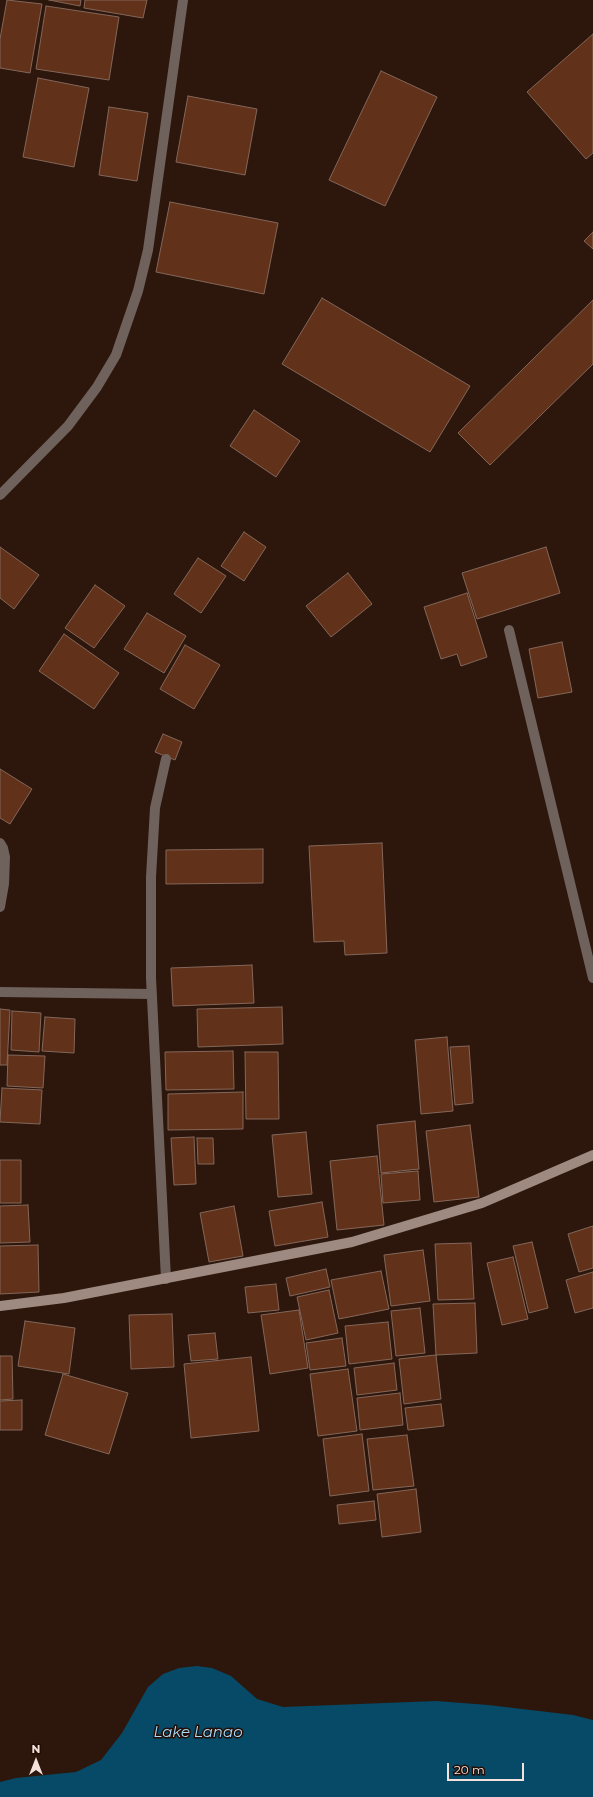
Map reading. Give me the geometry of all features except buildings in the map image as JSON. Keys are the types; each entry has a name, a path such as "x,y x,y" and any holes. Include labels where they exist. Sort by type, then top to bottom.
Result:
{"street":[{"path":"0,495 68,426 97,387 116,355 138,291 148,250 183,0"},
{"path":"510,630 593,978"},
{"path":"166,759 155,808 151,877 152,994 166,1279"},
{"path":"0,843 3,848 4,857 4,884 0,907"},
{"path":"0,992 152,994"},
{"path":"0,1306 64,1298 352,1242 482,1203 593,1155"}],"water":[{"name":"Lake Lanao","path":"197,1666 212,1668 231,1676 257,1699 283,1707 436,1701 488,1705 573,1715 593,1720 593,1797 0,1797 0,1782 16,1778 76,1772 101,1760 122,1733 148,1687 163,1674 179,1668"}]}
